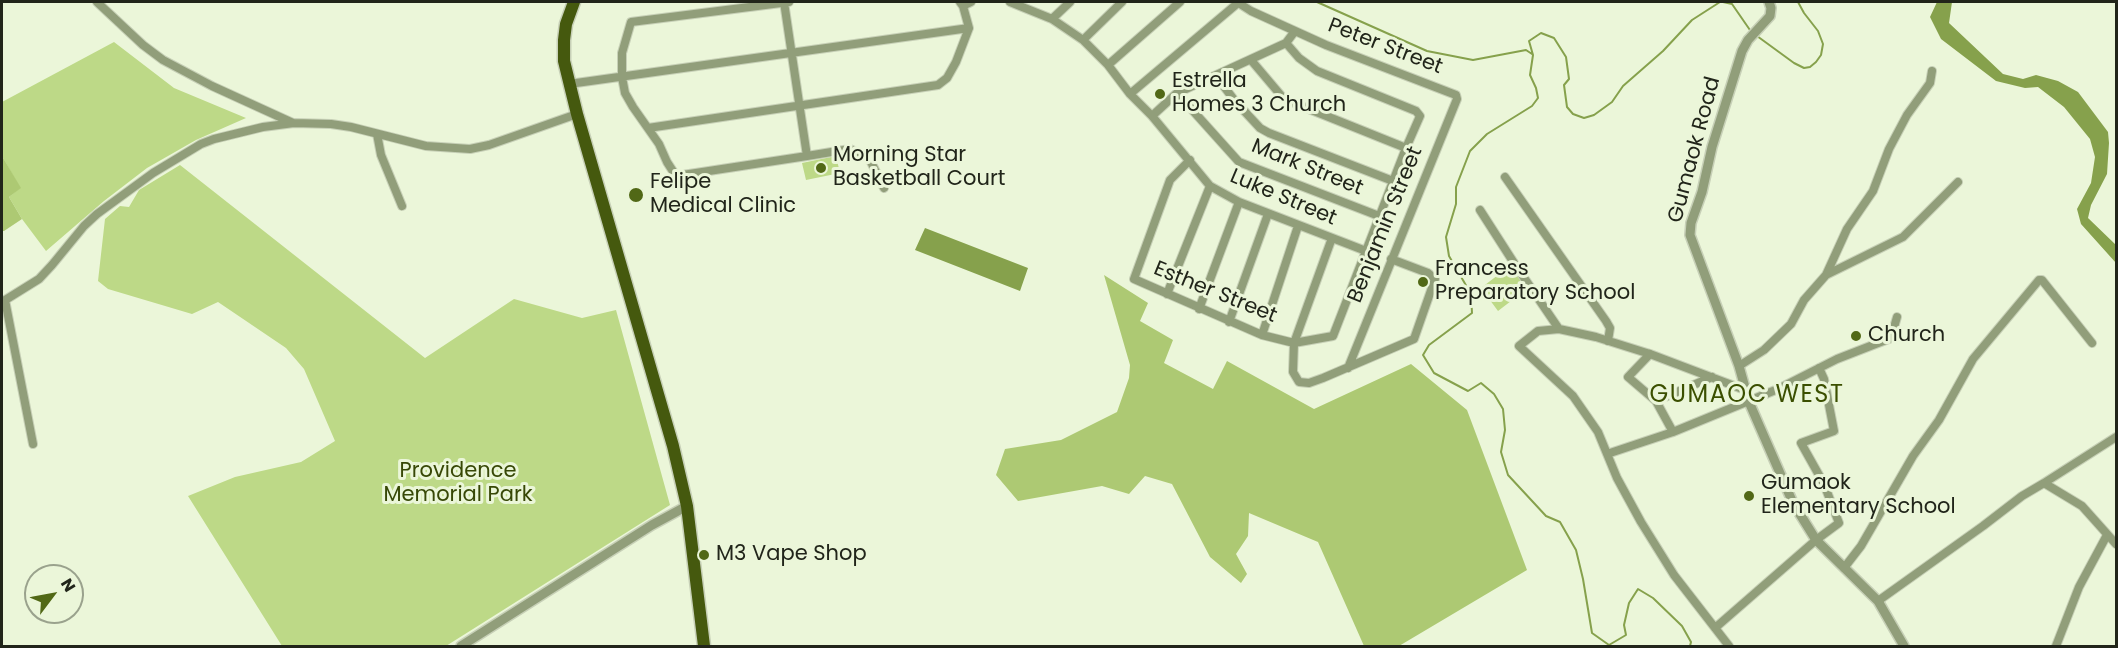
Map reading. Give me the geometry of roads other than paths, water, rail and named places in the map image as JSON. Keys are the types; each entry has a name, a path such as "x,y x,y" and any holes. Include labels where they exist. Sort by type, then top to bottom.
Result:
{"main road":[{"path":"574,2 566,24 564,61 577,114 664,412 687,506 704,646"}],"street":[{"path":"97,2 143,45 163,60 212,86 294,123"},
{"path":"784,2 807,156"},
{"path":"789,2 736,5 631,22 622,53 622,77 629,100 659,144 676,176 850,149 869,158 884,188"},
{"path":"648,128 938,85 947,78 956,62 969,28 961,4 971,2"},
{"name":"Luke Street","path":"1013,2 1052,19 1083,40 1108,65 1130,94 1152,116 1210,186 1239,202 1366,251"},
{"path":"1052,19 1070,2"},
{"path":"1083,40 1122,2"},
{"path":"1108,65 1180,2"},
{"path":"1130,94 1237,2"},
{"name":"Peter Street","path":"1237,2 1336,49 1456,95"},
{"name":"Gumaok Road","path":"1768,2 1771,8 1770,16 1748,40 1742,51 1720,120 1702,192 1691,223 1690,235 1739,366 1749,402 1793,503 1816,540 1878,602 1904,646"},
{"path":"569,84 969,28"},
{"path":"1152,116 1177,93 1286,43 1295,31"},
{"path":"1286,43 1299,58 1317,71 1416,111 1420,116 1366,251"},
{"path":"1251,60 1284,99 1406,148"},
{"path":"1739,366 1764,350 1791,324 1804,300 1826,274 1847,229 1881,174 1889,149 1907,116 1930,83 1932,71"},
{"path":"1216,76 1260,128 1393,182"},
{"name":"Mark Street","path":"1177,93 1239,162 1379,216"},
{"name":"Benjamin Street","path":"1347,368 1457,99 1456,95"},
{"path":"33,444 3,301 39,279 84,226 153,173 201,144 248,129 294,123 341,125 426,146 470,149 489,145 577,114"},
{"path":"377,134 381,155 402,206"},
{"name":"Esther Street","path":"1190,160 1170,180 1134,279 1229,322 1262,335 1294,343 1333,336 1366,251"},
{"path":"1504,177 1610,328 1608,341"},
{"path":"1826,274 1903,237 1958,182"},
{"path":"1167,294 1210,186"},
{"path":"1199,309 1239,202"},
{"path":"1480,210 1559,329"},
{"path":"1229,322 1268,214"},
{"path":"1262,335 1298,226"},
{"path":"1332,238 1294,343 1293,372 1299,382 1308,383 1414,339 1435,279 1428,273 1391,259"},
{"path":"1844,568 1861,546 1913,456 1939,420 1975,357 2039,280 2042,280 2092,344"},
{"path":"1607,454 1673,432 1749,402 1854,351 1891,338 1897,317"},
{"path":"1729,646 1674,575 1617,478 1598,432 1573,396 1519,346 1538,331 1559,329 1650,354 1745,390"},
{"path":"1650,354 1628,377 1656,400 1673,432"},
{"path":"1715,628 1816,540 1839,523 1824,484 1801,443 1834,431 1824,379 1819,368"},
{"path":"1656,400 1712,377"},
{"path":"1878,602 2022,496 2116,437"},
{"path":"2044,483 2082,506 2116,544"},
{"path":"461,646 652,525 687,506"},
{"path":"2056,646 2079,587 2107,535"}],"waterway":[{"path":"1317,2 1427,51 1473,60 1526,50 1532,54"},
{"path":"1690,646 1691,642 1682,626 1653,598 1638,589 1629,603 1624,625 1626,635 1609,645 1592,633 1576,550 1560,522 1546,516 1508,475 1501,452 1505,430 1503,409 1494,394 1481,383 1468,391 1434,373 1423,355 1429,345 1472,313 1471,294 1449,256 1446,237 1456,204 1456,187 1470,151 1487,134 1532,106 1538,98 1530,75 1533,55 1529,41 1541,33 1554,38 1566,57 1569,79 1564,85 1567,107 1573,114 1584,118 1594,115 1612,102 1623,86 1663,51 1692,20 1720,2"},
{"path":"1723,2 1732,4 1752,33"},
{"path":"1757,36 1794,63 1804,68 1810,67 1821,55 1823,44 1818,31 1798,2"}],"place":[{"name":"Estrella Homes 3 Church","path":"1160,94"},
{"name":"Morning Star Basketball Court","path":"821,168"},
{"name":"Felipe Medical Clinic","path":"636,195"},
{"name":"Francess Preparatory School","path":"1423,282"},
{"name":"Church","path":"1856,336"},
{"name":"Gumaok Elementary School","path":"1749,496"},
{"name":"M3 Vape Shop","path":"704,555"}],"district":[{"name":"GUMAOC WEST","path":"1747,396"}],"park label":[{"name":"Providence Memorial Park","path":"458,484"}]}
